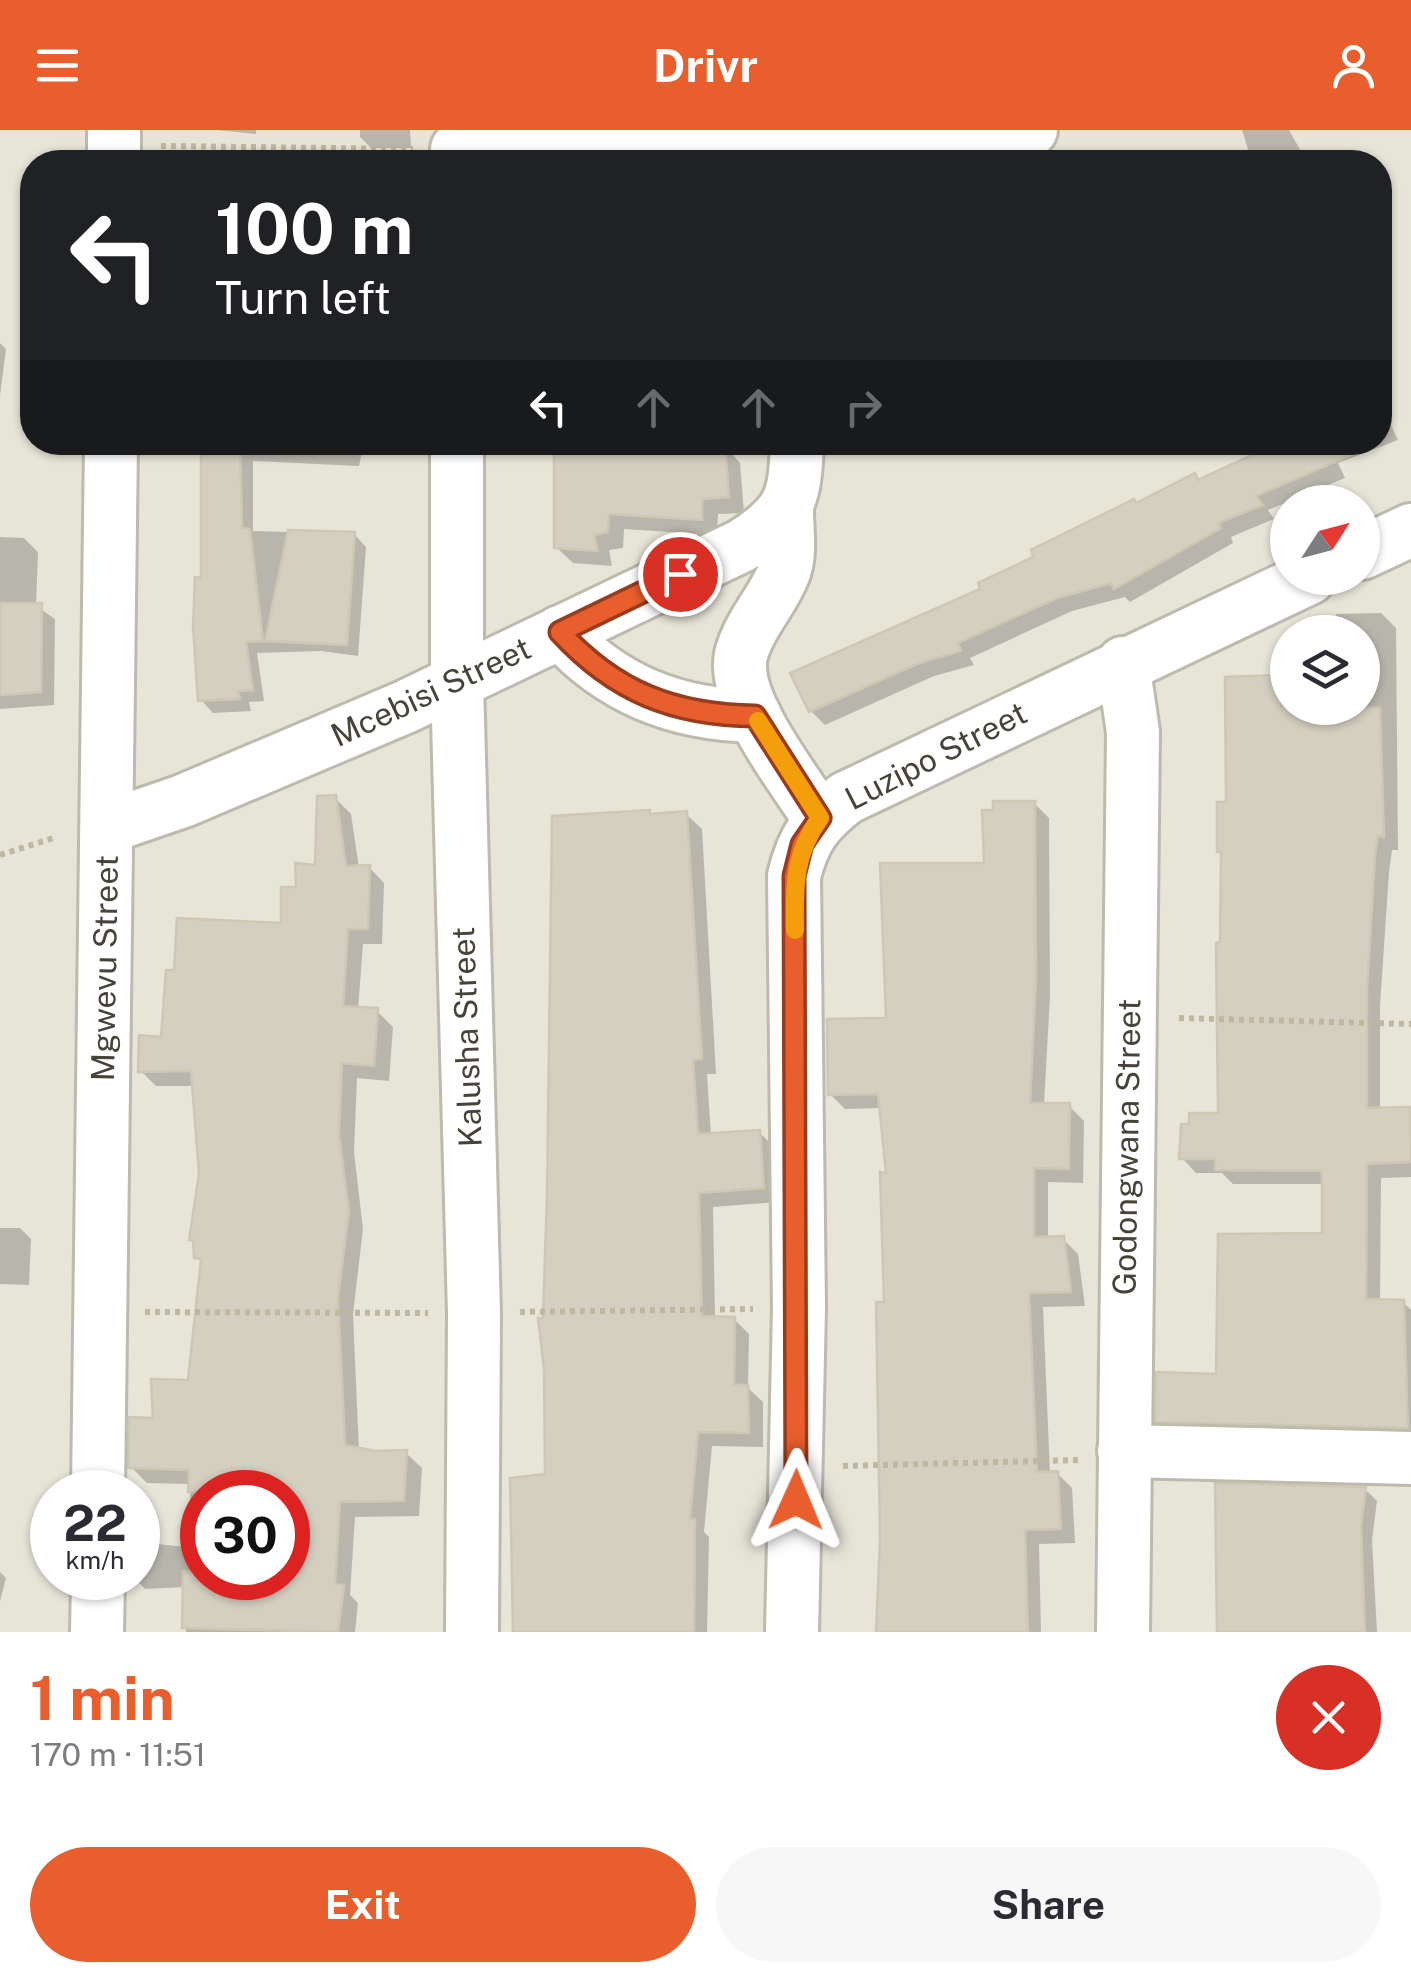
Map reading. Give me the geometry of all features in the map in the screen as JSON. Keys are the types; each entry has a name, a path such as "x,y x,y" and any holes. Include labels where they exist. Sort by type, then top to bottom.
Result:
{"street":[{"path":"458,147 978,150 1031,130"},
{"name":"Mgwevu Street","path":"98,1470 111,455"},
{"name":"Kalusha Street","path":"457,455 457,682 474,1313 472,1632"},
{"path":"797,455 796,486 786,511 788,555 784,573 742,652 744,690 755,716 820,818"},
{"name":"Mcebisi Street","path":"107,827 183,801 457,682 741,546 786,511"},
{"path":"1380,545 1411,530"},
{"name":"Luzipo Street","path":"792,1632 799,1308 794,876 802,844 820,818 846,798 1271,595"},
{"path":"560,632 588,663 664,702 717,715 755,716"},
{"name":"Godongwana Street","path":"1123,663 1133,732 1123,1632"},
{"path":"1124,1455 1411,1458"},
{"path":"97,1632 98,1600"}],"path":[{"path":"114,146 458,147"},
{"path":"1128,1016 1411,1024"},
{"path":"99,1312 474,1313 799,1308"},
{"path":"797,1467 1124,1455"}],"shaded area":[{"path":"0,130 1411,130 1411,1632 0,1632"}],"building":[{"path":"201,455 240,455 242,528 250,529 263,641 246,642 253,690 238,691 240,699 198,701 193,626 195,577 201,578"},
{"path":"554,455 726,455 729,497 702,499 702,520 609,514 608,532 594,535 598,551 554,548"},
{"path":"1252,455 1351,455 1281,485 1270,485 1270,490 1256,496 1263,505 1218,523 1221,528 1114,589 1111,583 1057,598 958,643 961,651 919,663 809,712 790,673 980,589 978,583 1033,557 1031,550 1195,473 1198,480"},
{"path":"288,530 355,532 347,645 265,641"},
{"path":"0,603 42,603 41,692 0,695"},
{"path":"1270,675 1270,725 1380,725 1380,708 1384,837 1378,836 1375,856 1367,990 1367,1108 1410,1107 1411,1162 1367,1164 1366,1299 1404,1300 1408,1428 1155,1422 1156,1372 1216,1374 1218,1234 1322,1233 1322,1171 1215,1170 1215,1159 1179,1159 1181,1124 1189,1124 1189,1113 1218,1113 1216,943 1220,942 1221,852 1217,852 1217,802 1226,802 1225,677"},
{"path":"336,795 346,866 370,865 368,929 348,929 343,1006 378,1008 374,1066 342,1063 339,1134 349,1212 338,1297 345,1445 375,1451 407,1450 404,1501 340,1502 335,1584 344,1585 338,1632 182,1628 182,1600 310,1600 310,1470 128,1468 129,1417 153,1418 151,1379 188,1380 201,1259 194,1258 193,1240 189,1240 199,1174 191,1071 138,1072 139,1035 161,1037 166,970 174,970 177,918 281,923 281,887 296,887 295,863 315,865 317,796"},
{"path":"993,801 1035,801 1036,979 1030,1103 1070,1103 1069,1169 1034,1168 1034,1237 1064,1236 1071,1292 1029,1293 1037,1472 1058,1471 1061,1529 1025,1530 1028,1632 876,1632 880,1539 876,1302 884,1302 880,1172 886,1173 878,1094 828,1095 827,1019 886,1018 880,863 984,863 982,810 993,810"},
{"path":"650,810 649,814 687,811 702,1059 693,1060 698,1134 760,1130 764,1188 699,1193 702,1316 735,1317 734,1385 748,1385 749,1433 698,1432 690,1519 695,1519 694,1632 513,1632 510,1478 545,1474 544,1369 538,1318 543,1318 547,1195 552,816"},
{"path":"1215,1483 1366,1487 1361,1526 1365,1632 1217,1632"}],"slow traffic":[{"path":"758,721 820,818 802,844 794,876 795,930"}],"route":[{"path":"680,574 560,632 588,663 627,687 682,710 755,716 820,818 802,844 794,876 799,1308 796,1500"}]}
